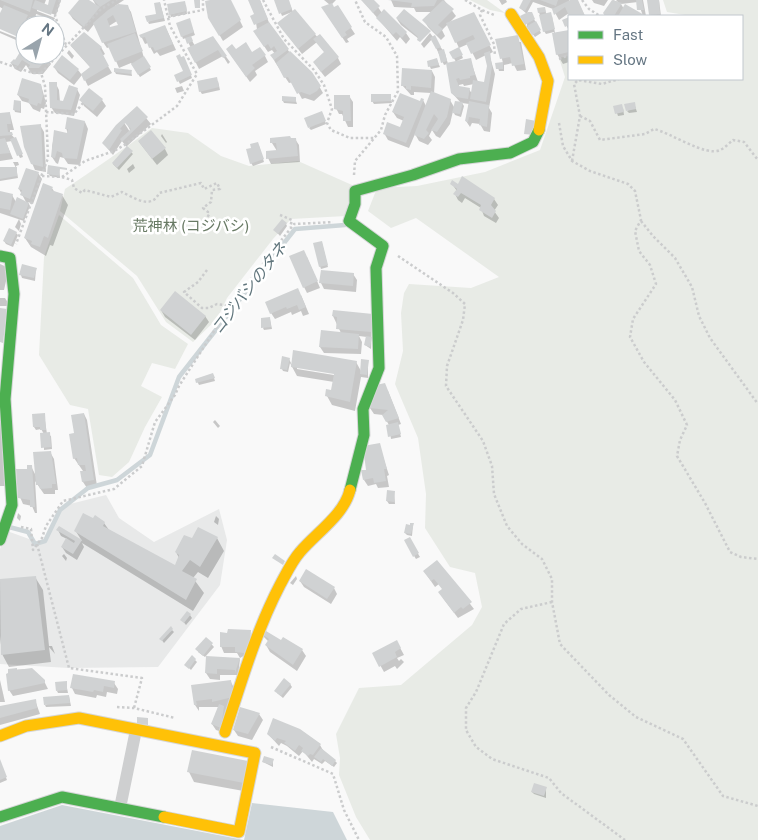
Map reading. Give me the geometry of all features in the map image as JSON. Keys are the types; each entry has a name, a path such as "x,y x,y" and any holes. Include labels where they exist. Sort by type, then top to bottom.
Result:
{"street":[{"path":"214,745 223,732 250,657 280,585 298,553 335,515 348,498 364,436 363,409 379,368 376,268 382,246 349,221 355,204 355,192 367,186 413,175 460,159 510,153 533,142 539,133 548,81 538,57 511,14"},
{"path":"0,540 12,505 6,399 14,294 5,257"},
{"path":"0,736 26,726 79,718 255,753 239,832 62,797 0,817"},
{"path":"120,808 136,730"}],"path":[{"path":"60,0 55,16 66,46"},
{"path":"0,62 33,74 41,72 102,9 117,0"},
{"path":"62,177 85,161 114,151 126,144 164,116 185,96 197,74 176,39 167,17 164,0"},
{"path":"167,17 203,10 203,0"},
{"path":"263,0 284,39 314,70 324,85 332,109 328,123 331,130 350,138 375,138"},
{"path":"355,0 365,22 386,37 397,56 398,91 375,138 355,161 353,170 355,192"},
{"path":"582,0 589,10 598,15"},
{"path":"482,10 480,15 494,44 495,56"},
{"path":"5,257 42,176 48,158 46,86 41,72"},
{"path":"572,160 580,116 575,98 574,84 576,81 602,84 616,80"},
{"path":"46,112 74,114 83,103"},
{"path":"580,116 590,121 600,140 645,134 654,129 669,133 709,152 721,150 733,140 744,142 758,160"},
{"path":"559,121 563,146 572,160 590,171 628,184 635,191 641,220 652,236 676,258 692,287 699,316 710,338 758,404"},
{"path":"42,176 62,177 72,180 74,188 82,192 85,190 111,197 122,192 141,202 151,202 156,199 159,193 201,184 204,188 217,183 220,189 212,190 212,202 203,208 208,212 206,215 220,223"},
{"path":"280,215 292,220 287,233"},
{"path":"641,220 635,231 639,251 650,265 656,284 634,319 630,337 644,362 675,400 687,425 680,440 677,456 706,503 730,552 741,557 758,559"},
{"path":"6,524 31,528 33,550 63,501 114,489 142,466 155,422 175,395 230,306 294,224 349,221"},
{"path":"382,246 453,293 465,304 463,320 447,366 446,386 482,441 492,466 494,494 507,526 522,544 542,559 552,579 552,602 560,644 609,695 636,717 683,738 723,796 758,806"},
{"path":"207,270 198,282 184,292 202,308 209,308 217,304 230,306"},
{"path":"37,544 69,668 142,678 134,708"},
{"path":"552,602 521,609 504,624 476,692 466,708 466,730 476,747 492,759 549,778 560,793 618,832 625,840"}],"shaded area":[{"path":"106,495 119,518 154,542 219,509 227,540 220,585 158,667 69,668 0,664 0,549 7,531 43,544 60,510 70,504"},
{"path":"252,803 333,812 347,840 244,840"},
{"path":"62,805 244,840 0,840 0,826"}],"green space":[{"path":"470,0 487,0 505,13 490,10"},
{"path":"663,0 758,0 758,840 370,840 356,817 339,775 340,758 336,734 359,688 401,685 472,625 482,607 475,573 450,567 425,528 426,494 418,438 395,384 403,351 401,313 404,293 409,284 471,288 499,277 416,218 391,228 368,211 377,188 417,186 485,172 540,150 565,77 559,58 568,56 568,80 743,80 743,15 685,15 667,12"},
{"name":"荒神林 (コジバシ)","path":"152,128 188,133 221,156 249,166 298,161 352,185 346,216 291,219 227,298 217,319 193,342 166,322 137,276 60,211 65,189"},
{"path":"59,215 133,278 161,325 188,344 175,369 152,363 141,386 162,397 145,427 129,462 112,477 99,475 88,409 70,405 39,355 44,257"}],"building":[{"path":"0,0 33,0 30,12"},
{"path":"35,0 48,5 49,0 56,0 51,15 32,8"},
{"path":"79,0 89,0 100,7 84,27 68,13"},
{"path":"93,0 111,0 100,7"},
{"path":"194,0 200,0 200,8 195,8"},
{"path":"231,0 241,20 219,36 208,18 205,1"},
{"path":"248,0 260,0 268,19 254,25 250,16 254,14"},
{"path":"274,0 289,0 292,9 279,14"},
{"path":"361,0 374,0 380,6 373,13"},
{"path":"388,0 437,0 434,6 411,7 412,3"},
{"path":"443,0 454,9 438,25 443,29 437,35 422,20"},
{"path":"523,0 531,0 525,11 519,8"},
{"path":"540,0 558,0 556,6"},
{"path":"570,0 578,0 585,15 569,15 565,7 554,15 552,9"},
{"path":"612,0 622,3 615,15 604,15 603,13"},
{"path":"636,0 642,0 644,10 637,10"},
{"path":"647,0 659,0 660,14 649,15"},
{"path":"185,1 187,11 169,15 167,4"},
{"path":"160,2 164,18 147,22 145,16 156,14 154,3"},
{"path":"332,3 334,7 338,5 352,27 345,32 347,35 342,38 321,7"},
{"path":"118,4 128,5 136,32 102,43 93,23","holes":["113,15 118,25 110,27 107,19"]},
{"path":"625,4 644,15 619,15"},
{"path":"4,5 28,15 15,15 15,36 0,29 0,13"},
{"path":"545,7 546,12 538,13 537,8"},
{"path":"295,9 316,34 298,49 277,23"},
{"path":"384,9 407,32 402,38 396,32 393,35 376,18"},
{"path":"404,9 431,31 420,42 417,40 418,37 396,18"},
{"path":"474,12 491,45 471,54 466,43 475,39 473,35 455,43 446,23"},
{"path":"532,12 535,19 525,25 520,16"},
{"path":"551,12 555,29 543,32 539,15"},
{"path":"568,17 568,26 565,27 562,20"},
{"path":"190,18 194,32 181,37 176,23"},
{"path":"536,21 541,30 532,35 527,26"},
{"path":"269,22 289,49 274,60 270,55 277,51 274,46 271,49 268,44 264,47 253,31"},
{"path":"165,25 173,44 155,51 153,47 149,48 145,37 141,38 139,35"},
{"path":"568,30 568,52 556,55 552,33"},
{"path":"84,32 102,47 100,49 109,66 84,81 81,74 90,67 70,45"},
{"path":"135,33 143,51 115,62 107,44"},
{"path":"320,34 339,57 321,72 313,62 324,52 313,39"},
{"path":"435,35 441,47 436,49 430,38"},
{"path":"518,35 524,64 512,66 510,57 500,59 495,39"},
{"path":"191,36 193,41 187,44 185,38"},
{"path":"213,36 227,56 223,58 218,50 195,63 187,48"},
{"path":"246,42 252,52 260,47 266,55 252,65 255,68 246,77 226,49 232,44 236,49"},
{"path":"459,47 463,55 453,59 449,52"},
{"path":"444,49 447,61 441,63 438,51"},
{"path":"290,51 312,72 321,86 310,95 301,92 297,94 288,77 284,78 276,63"},
{"path":"490,51 492,67 486,102 470,99 473,80 484,82 487,66 484,53"},
{"path":"180,54 181,57 184,56 192,75 177,82 174,75 183,71 176,56"},
{"path":"144,56 151,67 138,75 131,64"},
{"path":"65,57 79,69 70,80 53,67 54,65 65,65"},
{"path":"437,58 439,65 428,67 427,61"},
{"path":"471,58 475,75 470,76 470,78 456,79 459,86 470,88 468,99 456,97 451,93 446,63"},
{"path":"15,60 15,65 10,63"},
{"path":"503,62 503,69 496,69 495,63"},
{"path":"30,65 42,65 39,68 28,68"},
{"path":"114,68 132,70 131,74 114,72"},
{"path":"402,68 432,70 431,88 411,86 411,90 406,89 406,86 401,86"},
{"path":"217,77 219,87 199,92 197,81"},
{"path":"22,78 41,84 43,96 41,104 38,103 37,106 28,103 29,99 17,95"},
{"path":"49,82 57,82 57,100 63,101 69,85 78,88 71,110 50,108"},
{"path":"89,88 103,99 93,111 79,100"},
{"path":"431,91 451,99 447,117 437,132 431,130 438,119 434,114 426,130 429,133 424,139 414,135"},
{"path":"400,93 420,101 421,98 424,99 406,143 383,134 387,122 400,127 404,117 392,112"},
{"path":"371,94 391,94 391,101 371,102"},
{"path":"334,95 350,95 351,121 343,121 343,111 334,109"},
{"path":"282,96 296,97 296,102 282,101"},
{"path":"14,100 21,101 20,111 13,110"},
{"path":"455,101 463,102 460,114 452,113"},
{"path":"469,101 489,105 487,127 479,125 480,119 469,117 468,122 465,121"},
{"path":"635,102 636,109 626,111 624,104"},
{"path":"622,104 624,112 615,114 613,106"},
{"path":"137,106 148,117 122,142 120,139 131,129 125,123 109,150 102,143 116,125"},
{"path":"322,111 326,121 308,128 304,118"},
{"path":"10,112 11,124 7,124 8,132 12,132 13,135 0,136 0,113"},
{"path":"67,117 85,121 77,159 63,158 62,153 57,151 55,158 51,157 54,130 67,133 68,129 65,129"},
{"path":"526,119 536,121 534,135 524,134"},
{"path":"41,124 43,167 31,164 24,147 20,126"},
{"path":"151,130 166,148 152,159 138,141"},
{"path":"290,136 291,138 296,138 298,156 266,159 266,151 277,150 276,143 270,143 270,138"},
{"path":"16,137 23,154 17,156 10,139"},
{"path":"5,138 10,153 0,154 0,139"},
{"path":"258,142 264,159 250,164 246,149 251,148 250,144"},
{"path":"127,146 133,151 117,168 112,163"},
{"path":"48,165 67,168 67,170 60,169 59,176 47,174"},
{"path":"0,167 17,167 17,176 0,179"},
{"path":"26,168 39,172 30,199 20,195 22,190 18,189"},
{"path":"462,176 495,198 491,205 496,211 492,218 479,210 481,205 461,193 458,197 453,194 457,189 450,184 452,180 458,184"},
{"path":"43,183 53,187 51,190 63,194 48,238 44,236 40,247 31,244 32,241 24,238"},
{"path":"0,191 13,194 10,210 0,208"},
{"path":"17,197 29,203 23,219 10,214"},
{"path":"282,219 287,223 278,234 273,230"},
{"path":"9,228 17,232 11,245 3,241"},
{"path":"322,241 328,265 319,267 313,243"},
{"path":"304,250 318,281 303,288 289,256"},
{"path":"22,264 37,268 34,278 19,275"},
{"path":"321,270 354,273 353,286 319,283"},
{"path":"298,288 306,307 299,310 297,305 287,309 286,307 270,314 265,302"},
{"path":"175,291 206,316 191,335 160,310"},
{"path":"0,308 7,309 3,343 0,342"},
{"path":"333,310 373,314 371,332 336,329 337,317 332,316"},
{"path":"270,317 271,327 261,328 261,318"},
{"path":"321,330 359,334 358,349 319,347"},
{"path":"366,336 372,337 370,347 364,345"},
{"path":"293,350 357,361 350,402 325,396 326,389 331,390 334,374 291,367"},
{"path":"282,356 290,358 287,370 280,369"},
{"path":"361,359 369,360 367,375 360,374"},
{"path":"213,373 215,378 196,383 195,379"},
{"path":"385,383 399,418 386,422 382,415 388,410 369,408 376,385"},
{"path":"45,413 46,430 40,430 40,427 33,427 32,414"},
{"path":"84,413 94,480 82,482 80,471 86,471 85,465 78,465 77,458 73,459 69,434 74,433 71,415"},
{"path":"398,422 401,434 388,437 386,425"},
{"path":"50,432 51,447 41,448 40,433"},
{"path":"380,443 387,469 384,469 386,481 374,483 373,478 363,480 361,470 366,470 363,446"},
{"path":"51,451 56,484 52,484 52,488 40,489 39,485 36,485 33,452"},
{"path":"27,465 32,465 35,507 30,507 30,500 18,498 16,469 27,469"},
{"path":"387,490 395,491 394,502 386,501"},
{"path":"83,513 93,518 95,515 105,522 103,526 175,565 179,555 175,552 184,535 192,538 198,527 218,537 200,567 190,560 182,571 197,579 186,600 74,531"},
{"path":"410,523 414,523 411,534 404,533 406,524 410,525"},
{"path":"59,526 82,540 73,554 61,547 66,538 74,543 75,541 56,530"},
{"path":"410,537 419,553 413,557 404,540"},
{"path":"275,554 285,561 283,565 272,558"},
{"path":"437,560 472,602 454,613 438,592 442,589 434,579 431,581 423,571"},
{"path":"306,569 335,587 327,599 299,581"},
{"path":"36,576 45,650 1,655 0,579"},
{"path":"187,611 191,614 184,623 180,620"},
{"path":"171,626 173,629 162,641 159,639"},
{"path":"261,628 281,640 283,637 303,649 293,665 265,645 269,639 259,632"},
{"path":"228,629 251,630 250,648 244,653 235,652 235,647 220,647 220,632 227,633"},
{"path":"206,637 213,643 203,656 195,649"},
{"path":"397,640 401,648 395,652 397,657 379,667 372,653"},
{"path":"192,655 196,659 189,669 184,665"},
{"path":"206,656 240,658 235,673 235,670 217,669 217,674 205,673"},
{"path":"17,668 17,670 32,668 45,680 45,683 8,691 6,674 8,669"},
{"path":"73,674 115,681 114,688 104,686 103,692 94,690 93,692 70,688"},
{"path":"284,678 291,684 281,696 274,691"},
{"path":"231,680 233,697 212,702 212,699 196,701 197,705 194,705 191,685"},
{"path":"67,681 67,690 56,691 55,682"},
{"path":"69,695 70,703 44,705 43,697"},
{"path":"36,699 37,708 0,718 0,706"},
{"path":"219,704 224,706 221,728 211,724"},
{"path":"240,707 260,713 248,734 233,730"},
{"path":"137,717 148,718 148,725 137,724"},
{"path":"273,718 300,729 321,744 313,755 310,754 308,756 301,751 303,748 299,745 295,751 284,743 286,741 277,738 275,741 267,734"},
{"path":"321,748 336,760 332,766 323,759 321,762 314,757"},
{"path":"192,750 248,761 244,783 187,772"},
{"path":"264,756 274,759 272,765 262,762"},
{"path":"0,759 7,777 0,780"},
{"path":"534,783 547,787 544,796 531,792"}],"waterway":[{"name":"コジバシのタネ","path":"9,527 28,532 35,544 45,541 60,510 88,488 117,480 150,455 179,377 295,229 345,225"}],"traffic: fast":[{"path":"350,490 364,435 363,409 379,368 376,268 383,246 349,221 355,204 355,191 413,175 459,159 510,153 533,142 539,130"},
{"path":"0,256 10,258 14,294 5,399 12,505 0,540"},
{"path":"0,817 62,797 164,817"}],"traffic: slow":[{"path":"511,14 539,57 548,81 539,130"},
{"path":"225,732 256,639 280,585 297,556 342,508 350,490"},
{"path":"0,736 26,726 79,718 255,753 239,832 164,817"}]}
